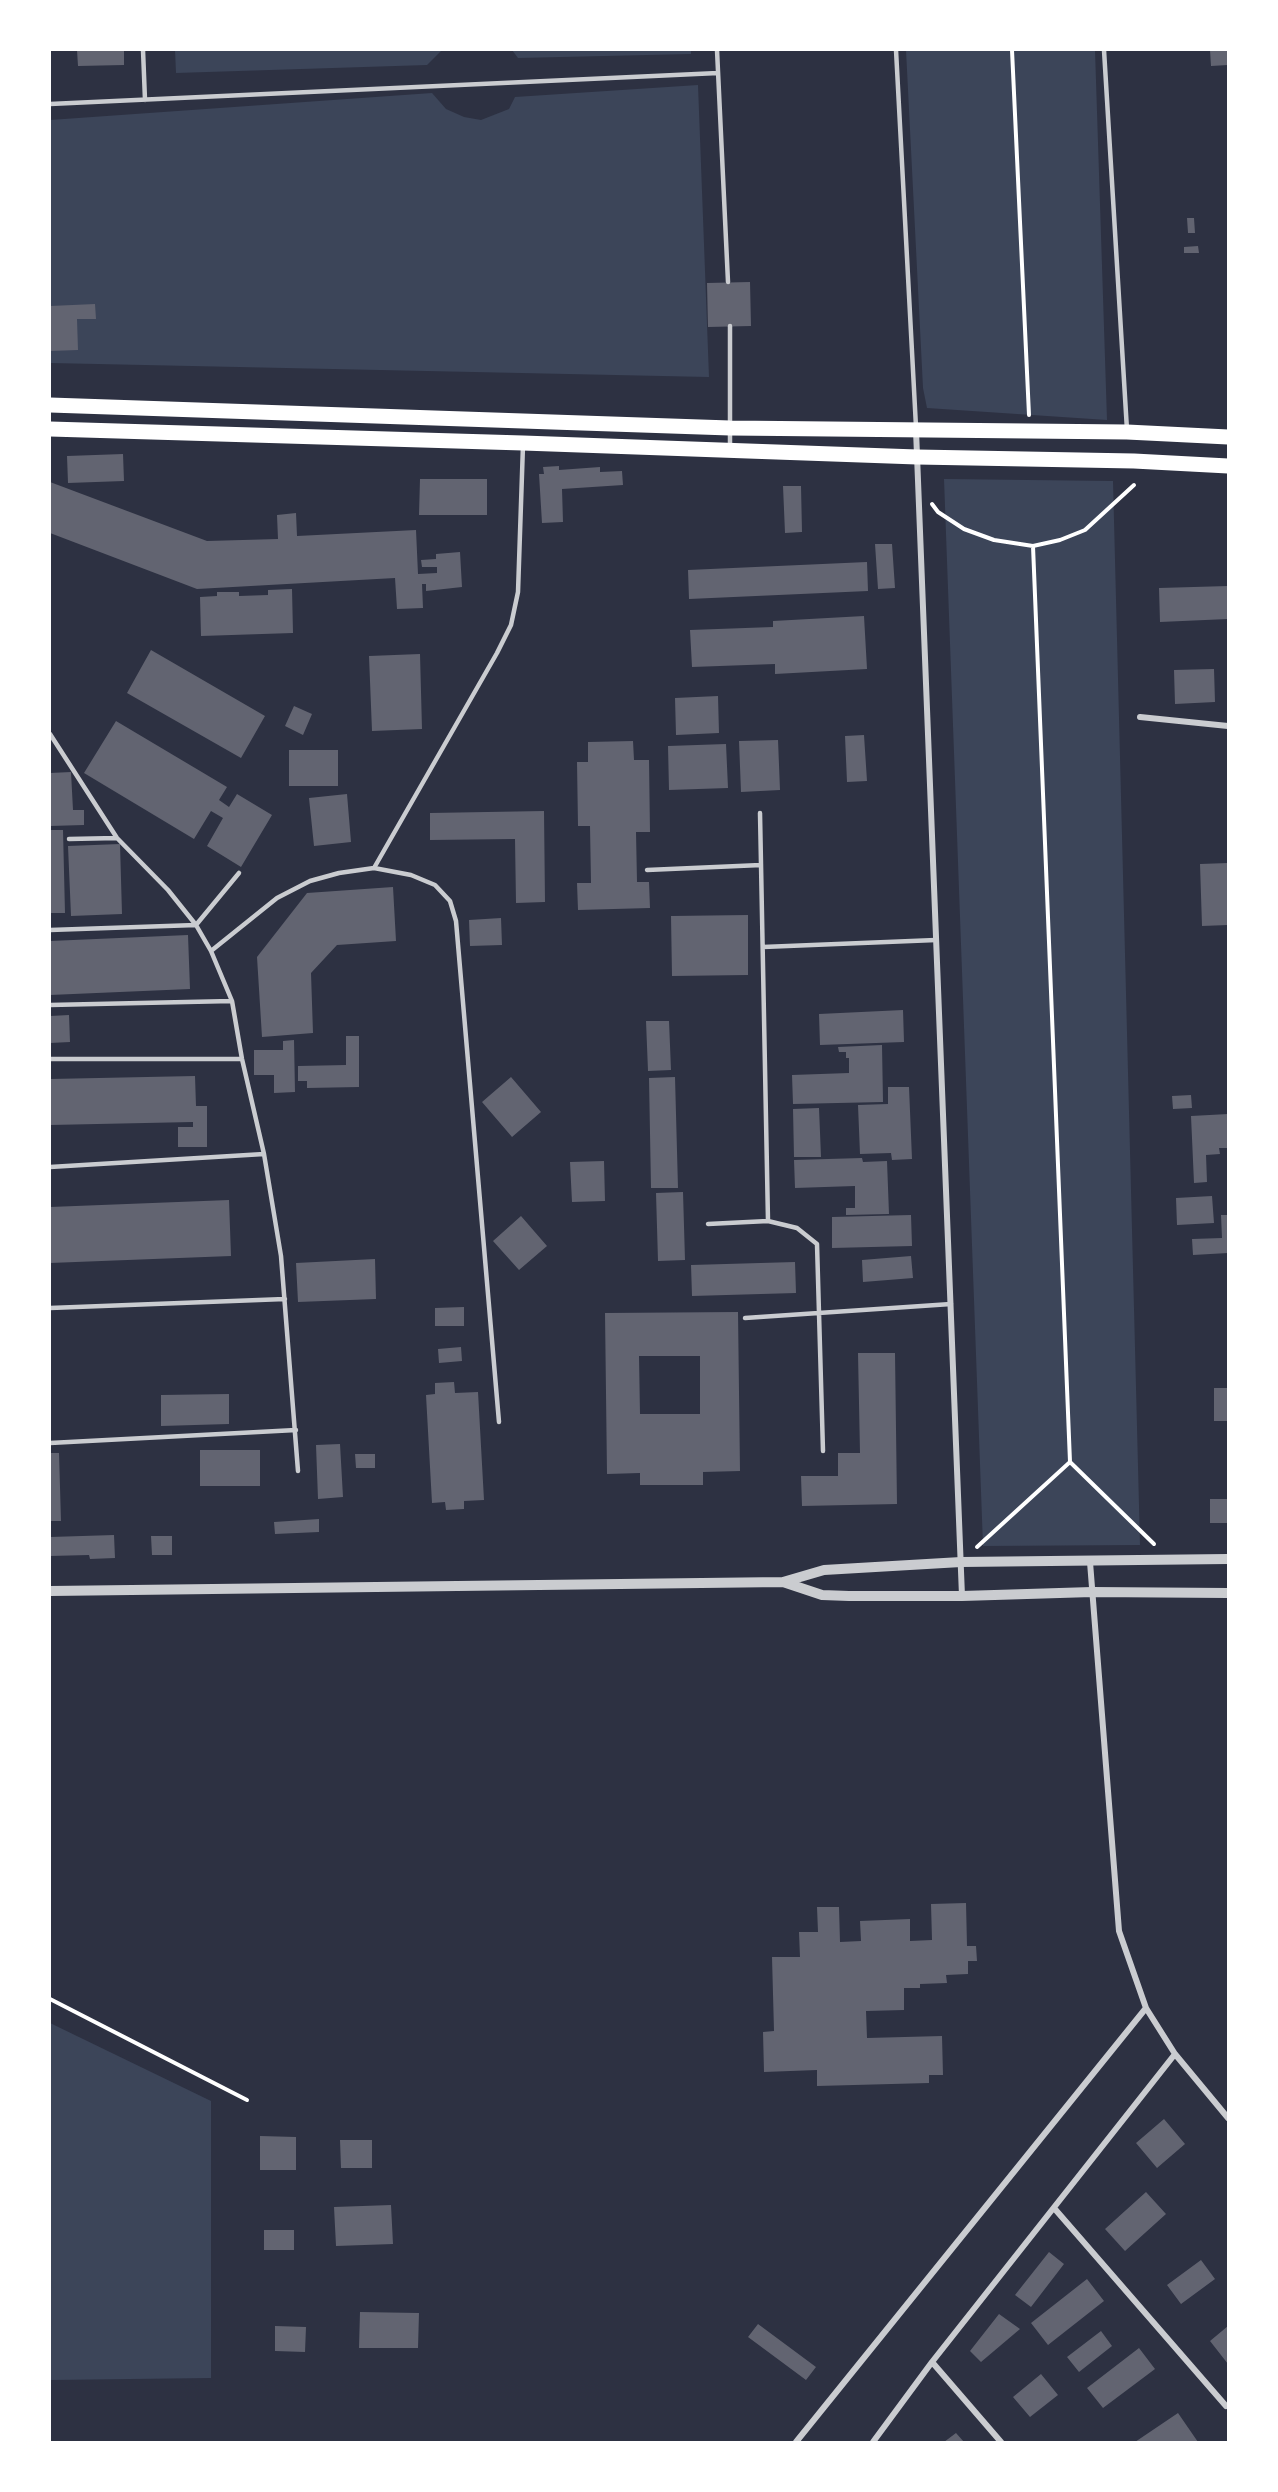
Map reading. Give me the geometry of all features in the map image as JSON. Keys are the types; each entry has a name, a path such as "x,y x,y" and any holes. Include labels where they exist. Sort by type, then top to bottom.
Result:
{"main road":[{"path":"50,405 730,428 1127,432 1228,437"},
{"path":"50,429 523,442 917,457 1134,461 1228,466"}],"street":[{"path":"916,429 962,1596"},
{"path":"1140,717 1228,726"},
{"path":"50,1591 783,1582 824,1570 961,1562 1228,1559"},
{"path":"1090,1562 1119,1931 1146,2008 1174,2054 1228,2118"},
{"path":"783,1582 822,1595 1228,1593"},
{"path":"796,2442 1146,2008"},
{"path":"873,2442 932,2362 1174,2054"},
{"path":"1054,2208 1226,2406"},
{"path":"932,2362 1001,2442"}],"lane":[{"path":"143,50 145,100"},
{"path":"717,50 728,282"},
{"path":"896,50 916,429"},
{"path":"1104,50 1127,432"},
{"path":"50,104 718,73"},
{"path":"730,326 730,451"},
{"path":"374,868 511,625 518,592 523,442"},
{"path":"50,734 117,838 168,890 196,925 211,951 232,1001 279,1237 298,1471"},
{"path":"760,813 768,1221"},
{"path":"69,838 117,838"},
{"path":"646,870 761,865"},
{"path":"211,951 277,898 310,881 374,868 411,875 435,885 450,901 456,921 499,1422"},
{"path":"50,930 196,925 239,873"},
{"path":"763,947 936,940"},
{"path":"50,1005 232,1001"},
{"path":"50,1059 242,1059"},
{"path":"50,1167 264,1154"},
{"path":"708,1224 768,1221 798,1228 817,1244 823,1451"},
{"path":"50,1308 285,1299"},
{"path":"745,1318 951,1304"},
{"path":"50,1443 296,1430"}],"path":[{"path":"1012,50 1030,431"},
{"path":"919,489 938,512 964,530 994,540 1033,546 1060,540 1085,530 1134,485"},
{"path":"1033,546 1070,1462 1170,1560"},
{"path":"961,1562 1070,1462"},
{"path":"50,1999 247,2100"}],"shaded area":[{"path":"175,50 442,50 427,65 176,73"},
{"path":"512,50 691,50 691,54 518,58"},
{"path":"906,50 1095,50 1107,420 927,408 923,388"},
{"path":"698,85 709,377 50,363 50,120 432,93 446,109 464,117 481,120 509,109 515,97"},
{"path":"944,479 1113,481 1140,1545 983,1546"},
{"path":"50,2023 211,2101 211,2378 50,2380"}],"building":[{"path":"77,50 124,50 124,65 78,66"},
{"path":"1210,50 1228,50 1228,65 1211,66"},
{"path":"1187,218 1194,218 1195,233 1188,233"},
{"path":"1198,246 1199,253 1184,253 1184,247"},
{"path":"750,282 751,326 708,327 707,283"},
{"path":"95,304 96,319 77,319 78,350 50,351 50,306"},
{"path":"123,454 124,481 68,483 67,456"},
{"path":"559,466 559,470 600,467 600,472 622,471 623,485 562,489 563,522 542,523 539,474 544,474 543,467"},
{"path":"420,479 487,479 487,515 419,515"},
{"path":"50,482 207,541 278,539 277,515 296,513 297,536 416,530 418,574 437,573 437,567 422,567 421,560 436,559 436,554 460,552 462,587 426,591 426,584 422,584 423,608 397,609 395,578 197,589 50,533"},
{"path":"783,486 801,486 802,532 785,533"},
{"path":"875,544 892,544 895,588 878,589"},
{"path":"867,562 868,591 689,599 688,570"},
{"path":"1228,586 1228,619 1160,622 1159,588"},
{"path":"292,589 293,633 201,636 200,597 217,596 217,592 239,592 239,596 268,595 268,590"},
{"path":"864,616 867,669 775,674 775,664 692,667 690,630 773,627 773,621"},
{"path":"151,650 265,716 241,758 127,693"},
{"path":"420,654 422,729 372,731 369,656"},
{"path":"1214,669 1215,702 1175,704 1174,670"},
{"path":"718,696 719,733 676,735 675,698"},
{"path":"294,706 312,714 303,735 285,726"},
{"path":"116,721 227,787 219,800 229,807 237,794 272,815 241,867 207,846 223,818 211,811 194,839 84,773"},
{"path":"864,735 867,781 847,782 845,736"},
{"path":"778,740 780,790 741,792 739,741"},
{"path":"633,741 634,760 649,760 650,832 636,832 637,882 649,882 650,908 578,910 577,883 591,883 590,826 578,826 577,762 588,762 588,742"},
{"path":"726,744 728,788 669,790 668,746"},
{"path":"289,750 338,750 338,786 289,786"},
{"path":"71,772 73,810 84,810 84,825 50,826 50,773"},
{"path":"347,794 351,842 314,846 309,798"},
{"path":"544,811 545,902 516,903 515,839 430,840 430,813"},
{"path":"50,830 63,830 65,913 50,913"},
{"path":"120,844 122,914 71,916 68,846"},
{"path":"1228,863 1228,925 1202,926 1200,864"},
{"path":"393,887 396,941 337,945 311,973 313,1033 262,1037 257,957 307,893"},
{"path":"748,915 748,975 672,976 671,916"},
{"path":"501,918 502,945 470,946 469,920"},
{"path":"188,935 190,989 50,995 50,941"},
{"path":"903,1010 904,1042 820,1045 819,1014"},
{"path":"69,1015 70,1042 50,1043 50,1016"},
{"path":"646,1021 669,1021 671,1070 648,1071"},
{"path":"346,1036 359,1036 359,1087 307,1088 307,1081 298,1081 298,1066 346,1065"},
{"path":"294,1040 295,1092 274,1093 274,1075 254,1075 254,1050 283,1050 283,1041"},
{"path":"882,1045 883,1102 793,1104 792,1075 849,1073 849,1058 846,1058 846,1052 839,1052 838,1047"},
{"path":"195,1076 196,1106 207,1106 207,1147 178,1147 178,1127 193,1127 193,1122 50,1125 50,1079"},
{"path":"511,1077 541,1112 512,1137 482,1102"},
{"path":"675,1077 678,1188 651,1188 649,1078"},
{"path":"888,1087 909,1087 912,1159 892,1160 891,1153 860,1154 858,1105 888,1104"},
{"path":"1191,1095 1192,1108 1173,1109 1172,1096"},
{"path":"819,1108 821,1157 794,1157 793,1109"},
{"path":"1228,1114 1228,1148 1219,1148 1220,1154 1206,1155 1207,1182 1194,1183 1191,1116"},
{"path":"862,1158 863,1162 887,1161 889,1214 846,1215 846,1208 855,1208 855,1186 795,1188 794,1160"},
{"path":"604,1161 605,1201 572,1202 570,1162"},
{"path":"683,1192 685,1260 658,1261 656,1193"},
{"path":"1212,1196 1214,1223 1177,1225 1176,1198"},
{"path":"229,1200 231,1256 50,1263 50,1207"},
{"path":"911,1215 912,1246 832,1248 832,1217"},
{"path":"1221,1215 1228,1215 1228,1253 1193,1255 1192,1239 1222,1238"},
{"path":"521,1216 547,1246 519,1270 493,1241"},
{"path":"911,1256 913,1278 863,1282 862,1260"},
{"path":"375,1259 376,1299 298,1302 296,1263"},
{"path":"795,1262 796,1293 692,1296 691,1265"},
{"path":"464,1307 464,1326 435,1326 435,1308"},
{"path":"738,1312 740,1471 703,1472 703,1485 640,1485 640,1473 607,1474 605,1313","holes":["639,1356 700,1356 700,1414 640,1414"]},
{"path":"461,1347 462,1361 439,1363 438,1349"},
{"path":"858,1353 895,1353 897,1504 802,1506 801,1476 838,1476 838,1453 860,1453"},
{"path":"454,1382 455,1393 478,1392 484,1500 464,1501 464,1509 446,1510 445,1502 432,1503 426,1395 435,1394 435,1383"},
{"path":"1214,1388 1228,1388 1228,1421 1214,1421"},
{"path":"229,1394 229,1424 161,1426 161,1395"},
{"path":"340,1444 343,1497 318,1499 316,1445"},
{"path":"200,1450 260,1450 260,1486 200,1486"},
{"path":"50,1453 59,1453 61,1521 50,1521"},
{"path":"355,1454 375,1454 375,1468 356,1468"},
{"path":"1210,1499 1228,1499 1228,1523 1210,1523"},
{"path":"319,1519 319,1532 275,1534 274,1522"},
{"path":"114,1535 115,1558 90,1559 89,1555 50,1556 50,1537"},
{"path":"151,1536 172,1536 172,1555 152,1555"},
{"path":"966,1903 967,1946 976,1946 977,1961 968,1961 968,1974 946,1975 947,1983 920,1984 920,1988 904,1988 904,2010 866,2011 867,2038 942,2036 943,2075 929,2075 929,2083 817,2086 817,2070 764,2072 763,2032 774,2031 772,1957 800,1957 799,1932 818,1932 817,1907 839,1907 840,1942 861,1941 860,1921 910,1919 910,1941 932,1940 931,1904"},
{"path":"1164,2119 1185,2144 1157,2168 1136,2143"},
{"path":"260,2136 296,2137 296,2170 260,2170"},
{"path":"340,2140 372,2140 372,2168 341,2168"},
{"path":"1146,2192 1166,2214 1125,2251 1105,2229"},
{"path":"391,2205 393,2244 336,2246 334,2207"},
{"path":"264,2230 294,2230 294,2250 264,2250"},
{"path":"1049,2252 1064,2264 1031,2307 1015,2295"},
{"path":"1201,2260 1215,2279 1181,2304 1167,2285"},
{"path":"1087,2279 1104,2301 1048,2345 1031,2323"},
{"path":"360,2312 419,2313 418,2348 359,2348"},
{"path":"999,2314 1020,2329 981,2362 970,2351"},
{"path":"758,2324 816,2367 806,2380 748,2337"},
{"path":"275,2326 306,2327 305,2352 275,2351"},
{"path":"1228,2326 1228,2364 1210,2341"},
{"path":"1101,2331 1112,2346 1079,2372 1067,2357"},
{"path":"1139,2348 1155,2369 1103,2408 1087,2388"},
{"path":"1041,2374 1058,2395 1030,2417 1013,2397"},
{"path":"1178,2413 1198,2442 1135,2442"},
{"path":"956,2433 964,2442 944,2442"}]}
